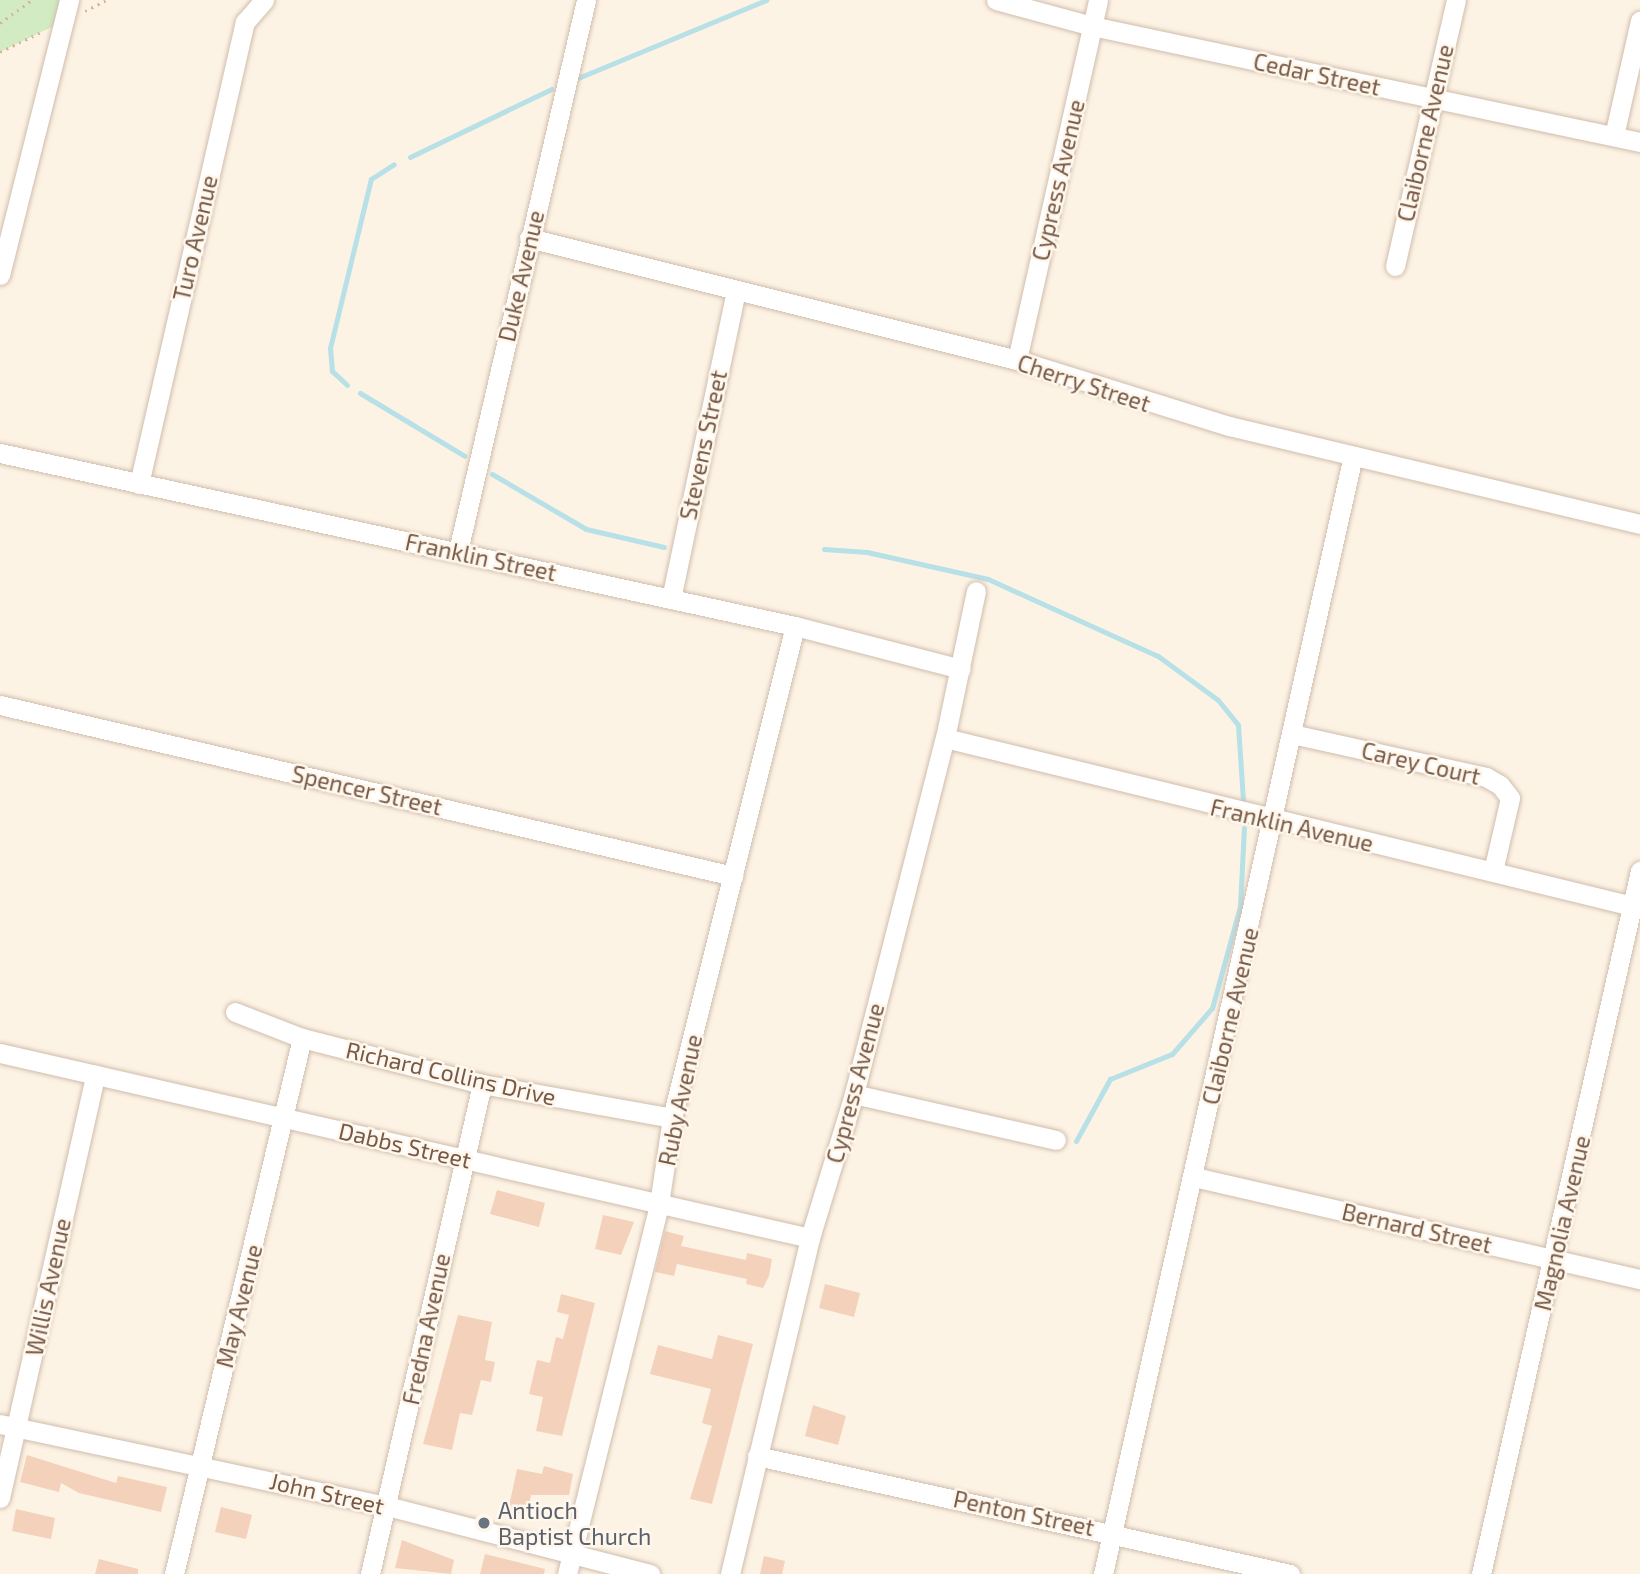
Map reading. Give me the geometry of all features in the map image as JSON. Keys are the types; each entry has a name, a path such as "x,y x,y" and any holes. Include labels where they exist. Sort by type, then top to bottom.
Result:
{"street":[{"path":"0,275 69,0"},
{"name":"Turo Avenue","path":"139,484 245,22 264,0"},
{"name":"Duke Avenue","path":"458,551 586,0"},
{"name":"Cedar Street","path":"996,0 1092,26 1640,142"},
{"name":"Cypress Avenue","path":"1017,360 1098,0"},
{"name":"Claiborne Avenue","path":"1395,266 1456,0"},
{"path":"1614,136 1640,21"},
{"name":"Cherry Street","path":"529,239 1017,360 1176,412 1640,524"},
{"name":"Stevens Street","path":"671,599 736,291"},
{"name":"Franklin Street","path":"0,453 795,626 961,669"},
{"name":"Claiborne Avenue","path":"1103,1574 1194,1177 1353,456"},
{"name":"Cypress Avenue","path":"730,1574 810,1238 854,1094 945,738 976,591"},
{"name":"Ruby Avenue","path":"569,1564 659,1204 672,1118 795,626"},
{"name":"Spencer Street","path":"0,705 733,876"},
{"name":"Carey Court","path":"1292,734 1486,777 1500,785 1510,799 1493,871"},
{"name":"Franklin Avenue","path":"945,738 1273,821 1493,871 1636,908"},
{"name":"Magnolia Avenue","path":"1481,1574 1636,908 1640,872"},
{"name":"Richard Collins Drive","path":"235,1012 302,1038 482,1084 672,1118"},
{"name":"May Avenue","path":"174,1574 302,1038"},
{"name":"Dabbs Street","path":"0,1053 810,1238"},
{"name":"Willis Avenue","path":"0,1498 8,1426 94,1075"},
{"name":"Fredna Avenue","path":"370,1574 482,1084"},
{"path":"854,1094 1056,1140"},
{"name":"Bernard Street","path":"1194,1177 1640,1279"},
{"name":"John Street","path":"8,1426 387,1506 569,1564 650,1574"},
{"name":"Penton Street","path":"757,1456 1113,1532 1290,1574"}],"path":[{"path":"0,23 32,0"}],"green space":[{"path":"0,0 69,0 64,21 0,52"}],"building":[{"path":"497,1190 545,1203 539,1227 490,1214"},
{"path":"603,1215 634,1222 621,1255 595,1249"},
{"path":"665,1231 684,1236 681,1246 746,1260 747,1253 772,1259 769,1276 763,1288 746,1284 747,1279 677,1264 674,1276 655,1272"},
{"path":"825,1284 860,1293 854,1317 819,1308"},
{"path":"561,1294 595,1303 562,1436 536,1431 543,1397 529,1394 537,1360 550,1363 556,1337 563,1339 569,1315 557,1312"},
{"path":"458,1315 492,1322 485,1360 495,1362 491,1382 481,1380 472,1415 460,1413 452,1450 423,1444"},
{"path":"718,1335 753,1344 712,1504 690,1499 712,1426 702,1423 711,1389 650,1374 658,1345 712,1359"},
{"path":"813,1405 846,1416 838,1445 805,1436"},
{"path":"27,1455 116,1483 118,1476 167,1487 161,1512 79,1493 61,1483 59,1492 20,1482"},
{"path":"544,1466 573,1474 569,1495 531,1495 527,1515 508,1511 517,1469 542,1474"},
{"path":"221,1507 252,1515 246,1539 215,1532"},
{"path":"16,1509 55,1518 51,1539 12,1531"},
{"path":"402,1540 454,1560 451,1574 395,1568"},
{"path":"485,1554 545,1569 544,1574 480,1574"},
{"path":"764,1556 785,1561 782,1574 760,1574"},
{"path":"99,1559 138,1569 138,1574 95,1574"}],"waterway":[{"path":"578,78 766,0"},
{"path":"410,157 551,89"},
{"path":"347,385 332,371 330,348 371,179 394,164"},
{"path":"360,393 465,456"},
{"path":"492,474 586,529 664,547"},
{"path":"824,549 867,552 988,579 1158,656 1218,700 1238,725 1243,800"},
{"path":"1076,1141 1110,1079 1172,1054 1212,1008 1240,906 1244,828"}],"place":[{"name":"Antioch Baptist Church","path":"484,1523"}]}
